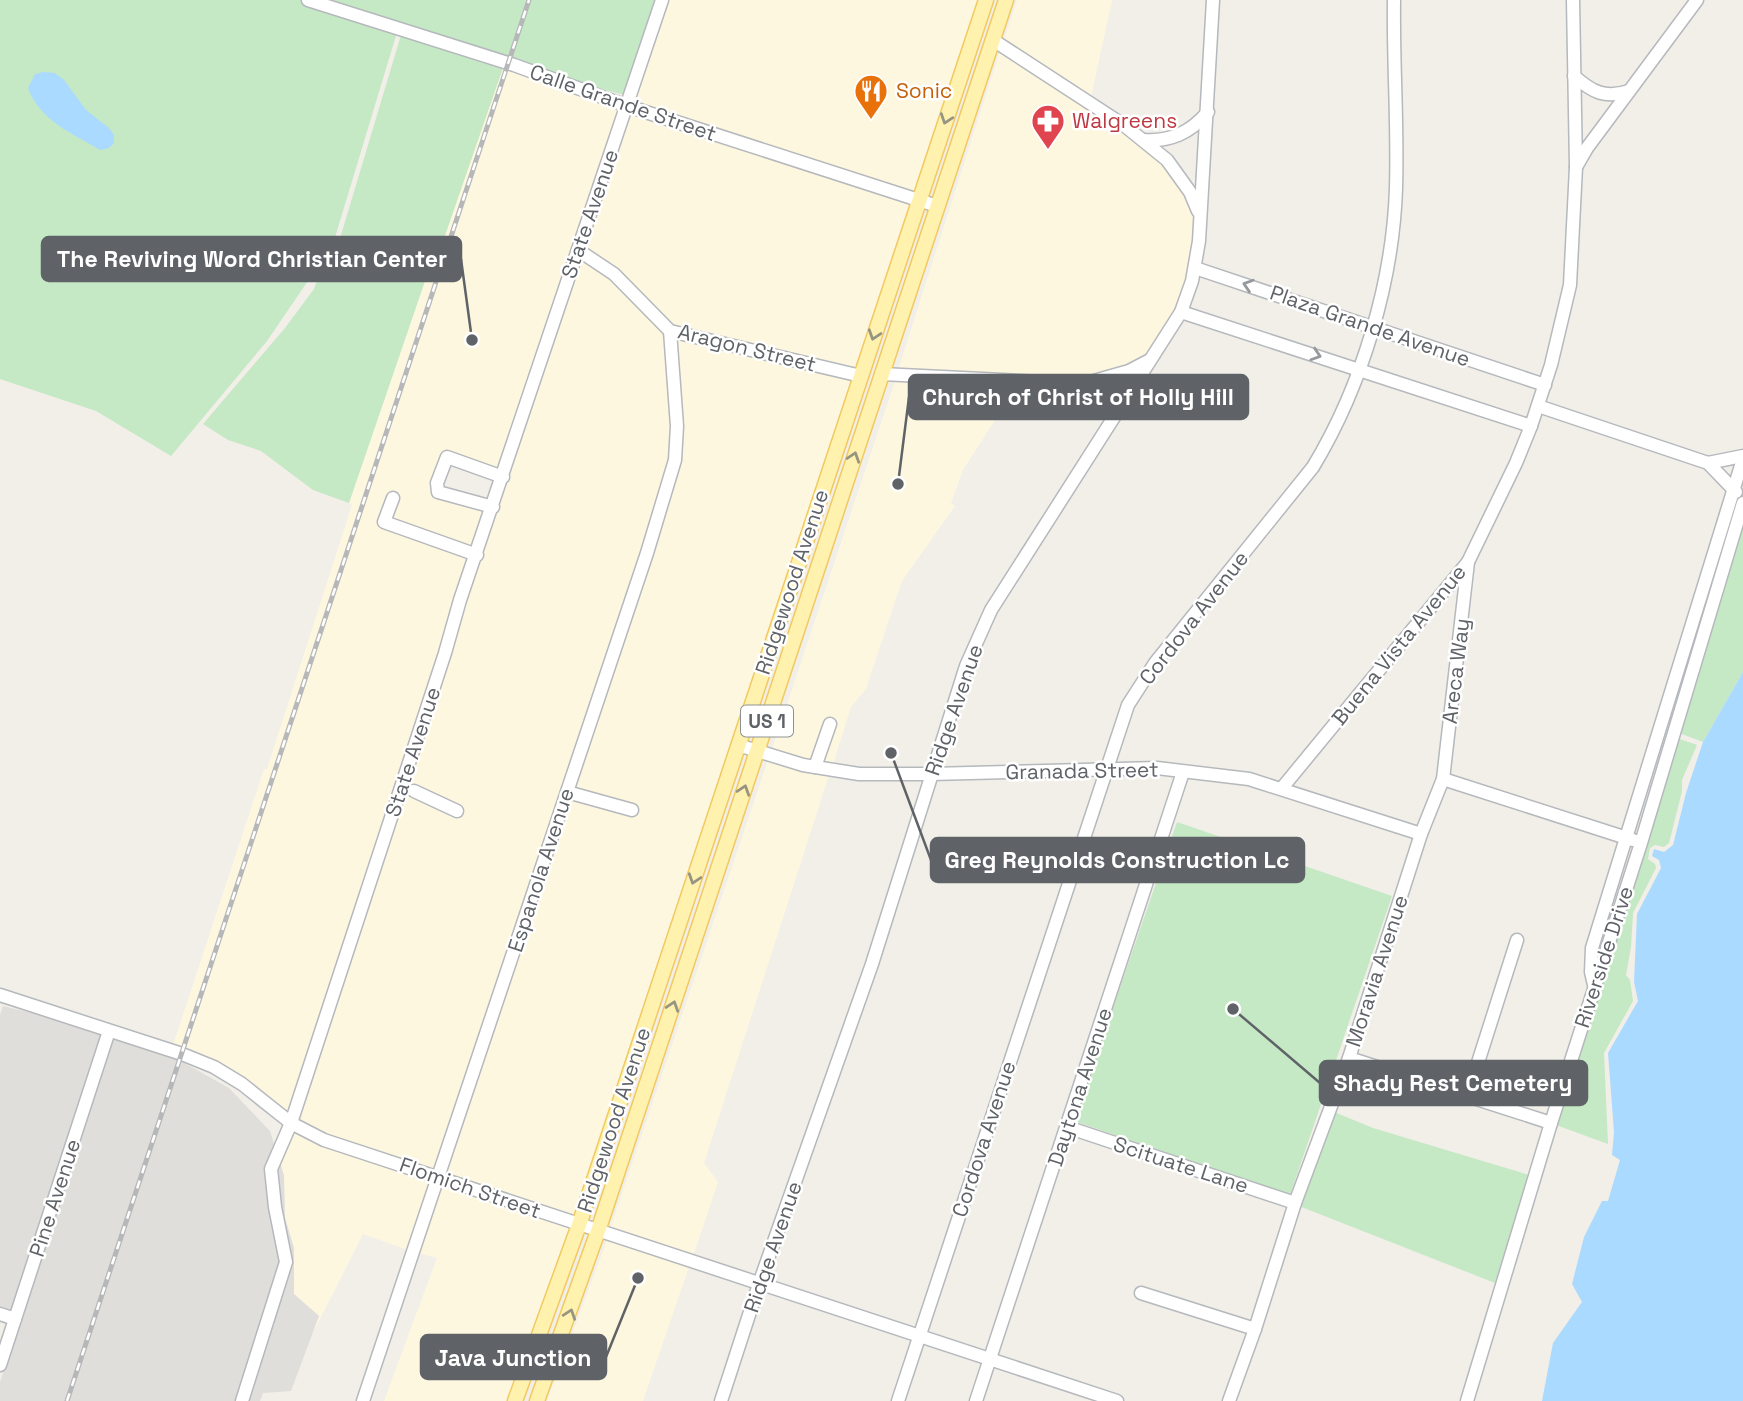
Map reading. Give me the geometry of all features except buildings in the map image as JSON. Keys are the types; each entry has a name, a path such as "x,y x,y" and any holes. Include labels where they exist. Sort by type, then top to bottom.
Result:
{"main road":[{"name":"Ridgewood Avenue","path":"515,1401 579,1225 986,0"},
{"name":"Ridgewood Avenue","path":"537,1401 598,1231 1006,0"}],"street":[{"name":"Calle Grande Street","path":"308,0 514,65 627,106 937,206"},
{"name":"State Avenue","path":"242,1401 286,1262 271,1170 291,1123 443,660 460,600 662,0"},
{"name":"Ridge Avenue","path":"721,1401 759,1284 872,964 966,666 991,610 1181,312 1195,268 1208,112 1213,0"},
{"name":"Cordova Avenue","path":"898,1401 1128,705 1155,663 1313,467 1332,435 1359,369 1385,284 1395,200 1394,0"},
{"name":"Buena Vista Avenue","path":"1282,789 1468,562 1531,426 1545,385 1570,285 1576,167 1573,0"},
{"path":"1576,167 1587,148 1697,0"},
{"path":"993,40 1143,140 1167,160 1180,175 1200,214"},
{"path":"1574,76 1596,93 1607,96 1629,91"},
{"path":"1143,140 1161,141 1174,138 1189,130 1208,112"},
{"name":"Aragon Street","path":"578,250 614,274 670,331 861,376"},
{"name":"Plaza Grande Avenue","path":"1195,268 1545,385"},
{"name":"Plaza Grande Avenue","path":"1181,312 1531,426"},
{"name":"Espanola Avenue","path":"363,1401 648,552 675,460 677,426 670,331"},
{"path":"882,374 1083,384 1129,372 1150,359"},
{"path":"1538,406 1708,463 1743,501"},
{"path":"493,507 438,492 437,483 447,457 503,477"},
{"path":"1443,779 1634,841 1743,457 1708,463"},
{"path":"393,498 384,522 477,555"},
{"name":"Riverside Drive","path":"1467,1401 1595,987 1634,841 1679,714 1743,501"},
{"name":"Areca Way","path":"1443,779 1468,562"},
{"path":"815,767 830,723"},
{"name":"Granada Street","path":"738,745 815,767 859,774 1157,768 1249,779 1421,834"},
{"name":"Daytona Avenue","path":"976,1401 1183,772"},
{"name":"Moravia Avenue","path":"1229,1401 1295,1203 1349,1058 1421,834 1443,779"},
{"path":"414,791 457,811"},
{"path":"567,792 632,810"},
{"path":"1467,1097 1517,940"},
{"name":"Flomich Street","path":"0,996 182,1054 226,1073 291,1123 324,1140 1117,1401"},
{"name":"Pine Avenue","path":"0,1365 109,1031"},
{"path":"1349,1058 1551,1123"},
{"name":"Scituate Lane","path":"1067,1127 1295,1203"},
{"path":"1141,1293 1255,1329"},
{"path":"0,1314 15,1319"}],"shaded area":[{"path":"667,0 980,0 916,193 634,102"},
{"path":"1017,0 1112,0 1091,97 1101,105 1004,40"},
{"path":"1000,51 1121,131 1163,164 1185,195 1194,216 1189,272 1176,310 1147,356 1127,366 1083,378 898,370"},
{"path":"503,68 620,109 570,252 500,470 450,452 436,497 486,511 474,548 391,519 399,493 390,491 379,521 471,559 288,1114 229,1068 173,1045 264,769 267,769 352,505 349,503 436,248 440,250"},
{"path":"630,113 912,204 856,369 676,327 618,270 584,248"},
{"path":"580,259 610,278 665,334 672,426 670,460 642,551 434,1170 327,1135 297,1120 465,602 484,552","holes":["412,784 440,795 464,809 458,818 407,794"]},
{"path":"676,339 852,379 576,1218 444,1173 571,799 634,817 639,807 574,788 680,461"},
{"path":"895,381 1016,387 963,470 951,503 955,506 902,581 866,689 851,707 833,764 822,762 837,720 827,717 812,761 772,749"},
{"path":"768,760 829,775 704,1163 718,1182 693,1256 610,1229"},
{"path":"3,1006 103,1035 12,1312 0,1308 0,1015"},
{"path":"113,1038 179,1060 229,1088 270,1131 275,1147 281,1262 236,1401 0,1401 0,1382"},
{"path":"293,1131 322,1145 431,1181 408,1250 363,1234 313,1333 319,1316 294,1294 294,1248 285,1218 284,1177 280,1162"},
{"path":"280,1162 284,1176 285,1218 294,1248 294,1294 319,1316 291,1391 263,1393 260,1401 247,1401 292,1263 281,1206 277,1170"},
{"path":"440,1184 572,1229 510,1401 384,1401 437,1258 418,1253"},
{"path":"607,1240 689,1267 643,1401 547,1401"}],"green space":[{"path":"0,0 309,0 398,29 333,244 267,341 171,456 96,411 0,379"},
{"path":"327,0 656,0 625,95 575,82"},
{"path":"401,35 503,68 440,250 436,249 349,503 313,490 261,451 228,440 203,424 285,328 314,289 321,270 338,245"},
{"path":"1743,503 1743,672 1703,742 1674,731"},
{"path":"1677,738 1697,745 1682,780 1682,791 1669,843 1664,847 1655,845 1650,848 1648,859 1656,868 1633,913 1626,975 1630,980 1633,1001 1604,1053 1608,1144 1556,1125 1601,990 1600,986"},
{"path":"1177,822 1392,896 1290,1195 1074,1121"},
{"path":"1334,1112 1373,1128 1529,1175 1495,1283 1299,1206"}],"water":[{"path":"55,73 64,80 86,110 109,128 114,135 114,143 109,148 100,150 68,132 40,109 28,88 35,74"},
{"path":"1743,672 1743,1401 1542,1401 1553,1343 1582,1302 1572,1284 1584,1237 1602,1201 1608,1201 1620,1160 1612,1155 1614,1132 1608,1053 1638,1001 1634,982 1637,914 1661,868 1659,860 1652,856 1654,849 1664,852 1673,845 1703,742"}],"railway":[{"path":"67,1401 529,0"}],"place":[{"name":"Sonic","path":"871,121"},
{"name":"Walgreens","path":"1048,151"},
{"name":"The Reviving Word Christian Center","path":"472,340"},
{"name":"Church of Christ of Holly Hill","path":"898,484"},
{"name":"Greg Reynolds Construction Lc","path":"891,753"},
{"name":"Shady Rest Cemetery","path":"1233,1009"},
{"name":"Java Junction","path":"638,1278"}]}
